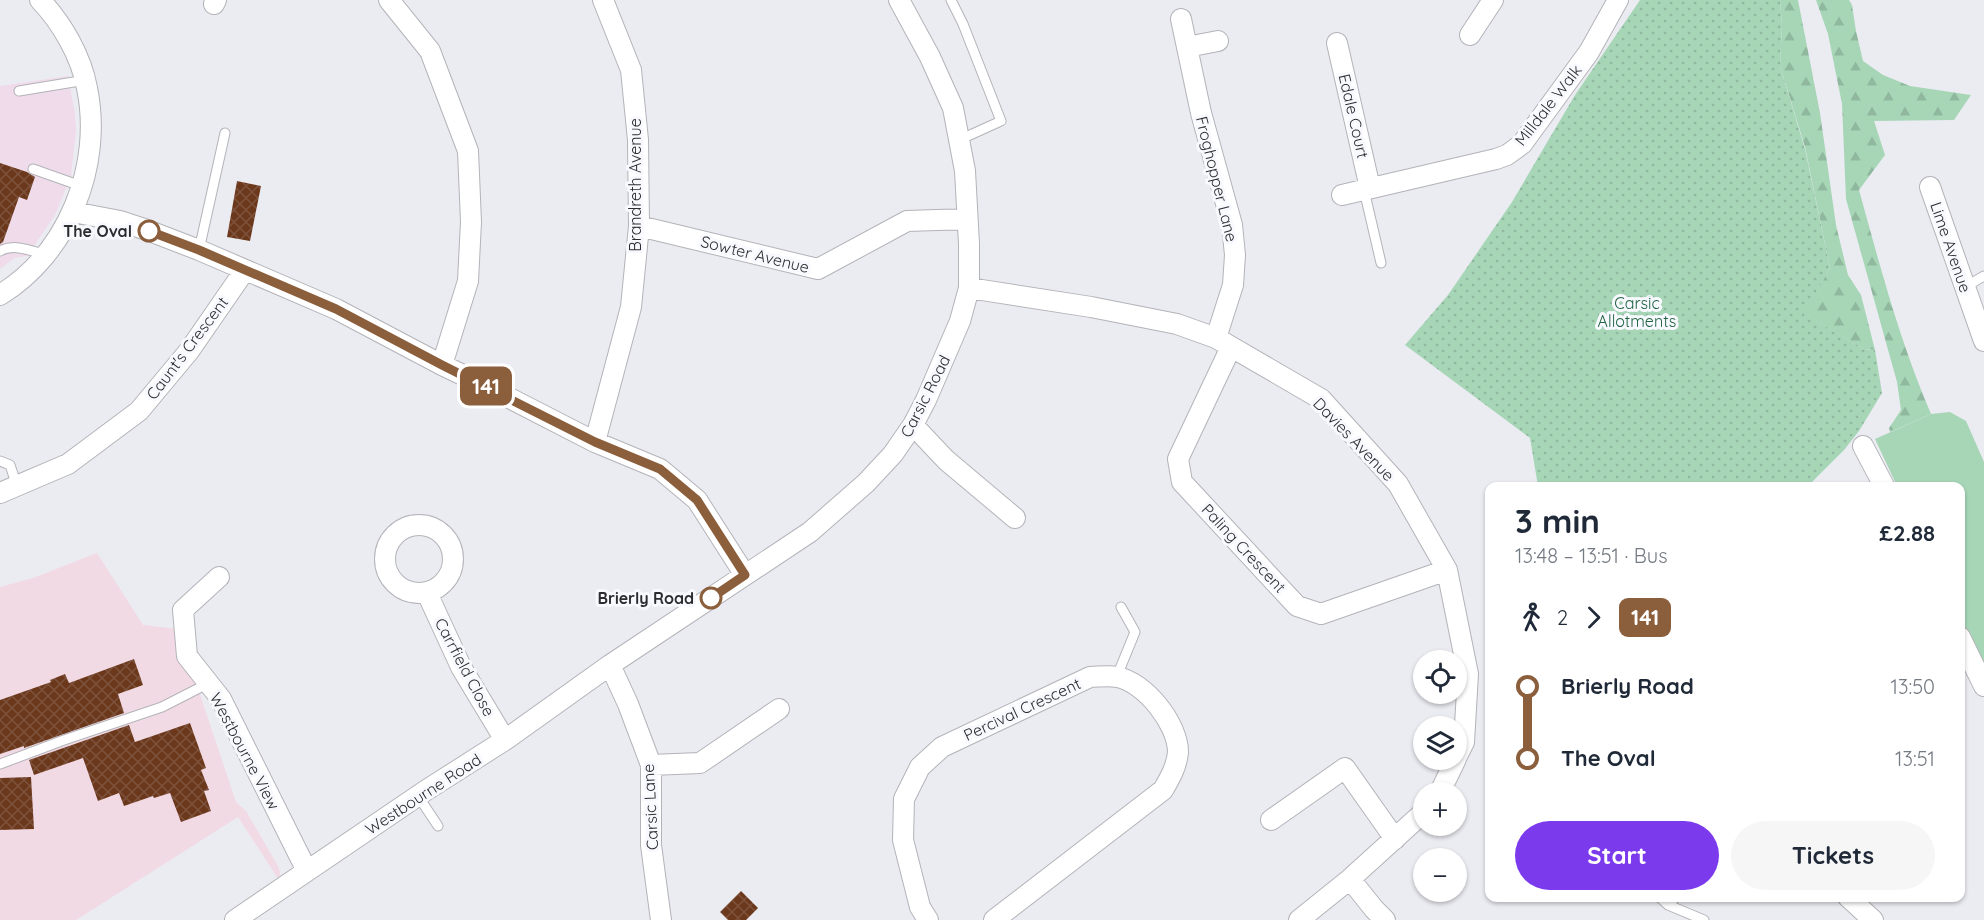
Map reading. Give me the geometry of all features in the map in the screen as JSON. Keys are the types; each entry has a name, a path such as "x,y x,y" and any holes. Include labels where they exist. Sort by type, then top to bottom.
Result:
{"street":[{"path":"0,295 15,286 33,270 46,255 73,212 88,160 92,132 86,80 73,48 51,12 40,0"},
{"path":"388,0 430,51 468,151 471,222 468,281 442,365"},
{"name":"Brandreth Avenue","path":"595,442 631,307 639,226 638,140 631,70 603,0"},
{"name":"Carsic Road","path":"610,665 810,532 866,483 893,454 913,425 926,400 960,321 969,288 965,171 953,108 930,57 899,0"},
{"path":"1470,35 1493,0"},
{"name":"Milldale Walk","path":"1342,195 1496,159 1517,148 1589,52 1617,0"},
{"name":"Froghopper Lane","path":"1181,19 1201,113 1232,225 1235,255 1233,285 1224,342"},
{"path":"1187,48 1218,41"},
{"name":"Edale Court","path":"1337,43 1367,189"},
{"name":"Lime Avenue","path":"1930,187 1984,341"},
{"path":"73,212 120,221 199,250 336,309 595,442 660,469 697,500 745,575"},
{"name":"Sowter Avenue","path":"639,226 818,269 907,221 967,219"},
{"name":"Caunt's Crescent","path":"8,489 68,464 139,411 189,351 245,270"},
{"name":"Davies Avenue","path":"969,288 1091,307 1177,324 1224,342 1321,399 1398,484 1447,570 1468,674 1466,716"},
{"name":"Paling Crescent","path":"1224,342 1178,459 1182,482 1296,606 1322,614 1447,570"},
{"path":"913,425 946,460 1015,518"},
{"path":"1863,446 1882,482"},
{"name":"Westbourne View","path":"219,578 183,610 187,656 221,699 307,871"},
{"name":"Carrfield Close","path":"427,593 461,667 505,740"},
{"path":"1965,647 1984,686"},
{"name":"Westbourne Road","path":"235,920 505,740 610,665"},
{"name":"Carsic Lane","path":"610,665 628,704 651,765 651,845 661,920"},
{"path":"994,920 1163,790 1173,774 1178,752 1174,731 1148,694 1137,684 1117,676"},
{"name":"Percival Crescent","path":"928,920 920,907 903,840 904,799 920,767 942,747 1090,677 1117,676"},
{"path":"651,765 699,763 779,709"},
{"path":"1270,820 1345,768 1395,838"},
{"path":"1299,920 1350,879 1413,822"},
{"path":"1350,879 1385,920"},
{"path":"1853,902 1873,920"}],"lane":[{"path":"951,0 963,24 1001,121 959,140"},
{"path":"19,91 86,80"},
{"path":"199,250 225,133"},
{"path":"33,169 81,186"},
{"path":"1367,189 1381,262"},
{"path":"0,251 5,248 22,248 46,255"},
{"path":"1965,287 1984,276"},
{"path":"0,461 10,465 8,489"},
{"path":"1117,676 1135,632 1121,607"},
{"path":"0,764 162,707 209,683"},
{"path":"418,796 438,826"},
{"path":"1665,902 1704,920"},
{"path":"1668,905 1671,902"}],"shaded area":[{"path":"68,76 76,131 71,176 55,215 27,256 14,258 0,269 0,86"},
{"path":"97,553 143,625 178,629 236,802 246,811 278,866 279,880 238,817 76,920 0,920 0,587 33,578"}],"green space":[{"name":"Carsic Allotments","path":"1640,0 1780,0 1782,25 1780,66 1805,149 1830,268 1804,314 1864,349 1875,350 1882,393 1859,431 1844,450 1812,482 1537,482 1530,438 1405,345 1448,295 1512,202 1575,95"},
{"path":"1780,0 1798,0 1820,113 1836,225 1848,275 1861,295 1875,350 1864,349 1803,314 1830,268 1805,147 1780,66 1782,25"},
{"path":"1816,0 1849,0 1852,5 1863,61 1883,75 1910,86 1971,95 1954,120 1874,121 1885,155 1859,190 1900,332 1931,414 1890,432 1889,428 1901,410 1897,382 1846,199 1842,104 1828,34"},
{"path":"1950,412 1966,421 1984,462 1984,669 1965,629 1965,482 1895,482 1875,439 1931,414"}],"building":[{"path":"0,163 35,177 27,200 19,197 3,242 0,244"},
{"path":"237,181 261,186 250,241 227,237"},
{"path":"134,659 143,685 118,694 124,713 24,748 24,746 0,754 0,700 51,682 50,680 65,674 69,683"},
{"path":"190,723 206,768 201,770 209,790 204,791 211,811 181,822 170,793 124,806 119,793 98,801 83,758 34,775 29,760 129,725 135,742"},
{"path":"31,777 34,829 0,830 0,778"},
{"path":"741,891 758,908 746,920 728,920 720,912"}],"bus line":[{"name":"141","path":"149,231 336,309 595,442 660,469 697,500 745,575 711,598"}],"place":[{"name":"The Oval","path":"149,231"},
{"name":"Brierly Road","path":"711,598"}]}
